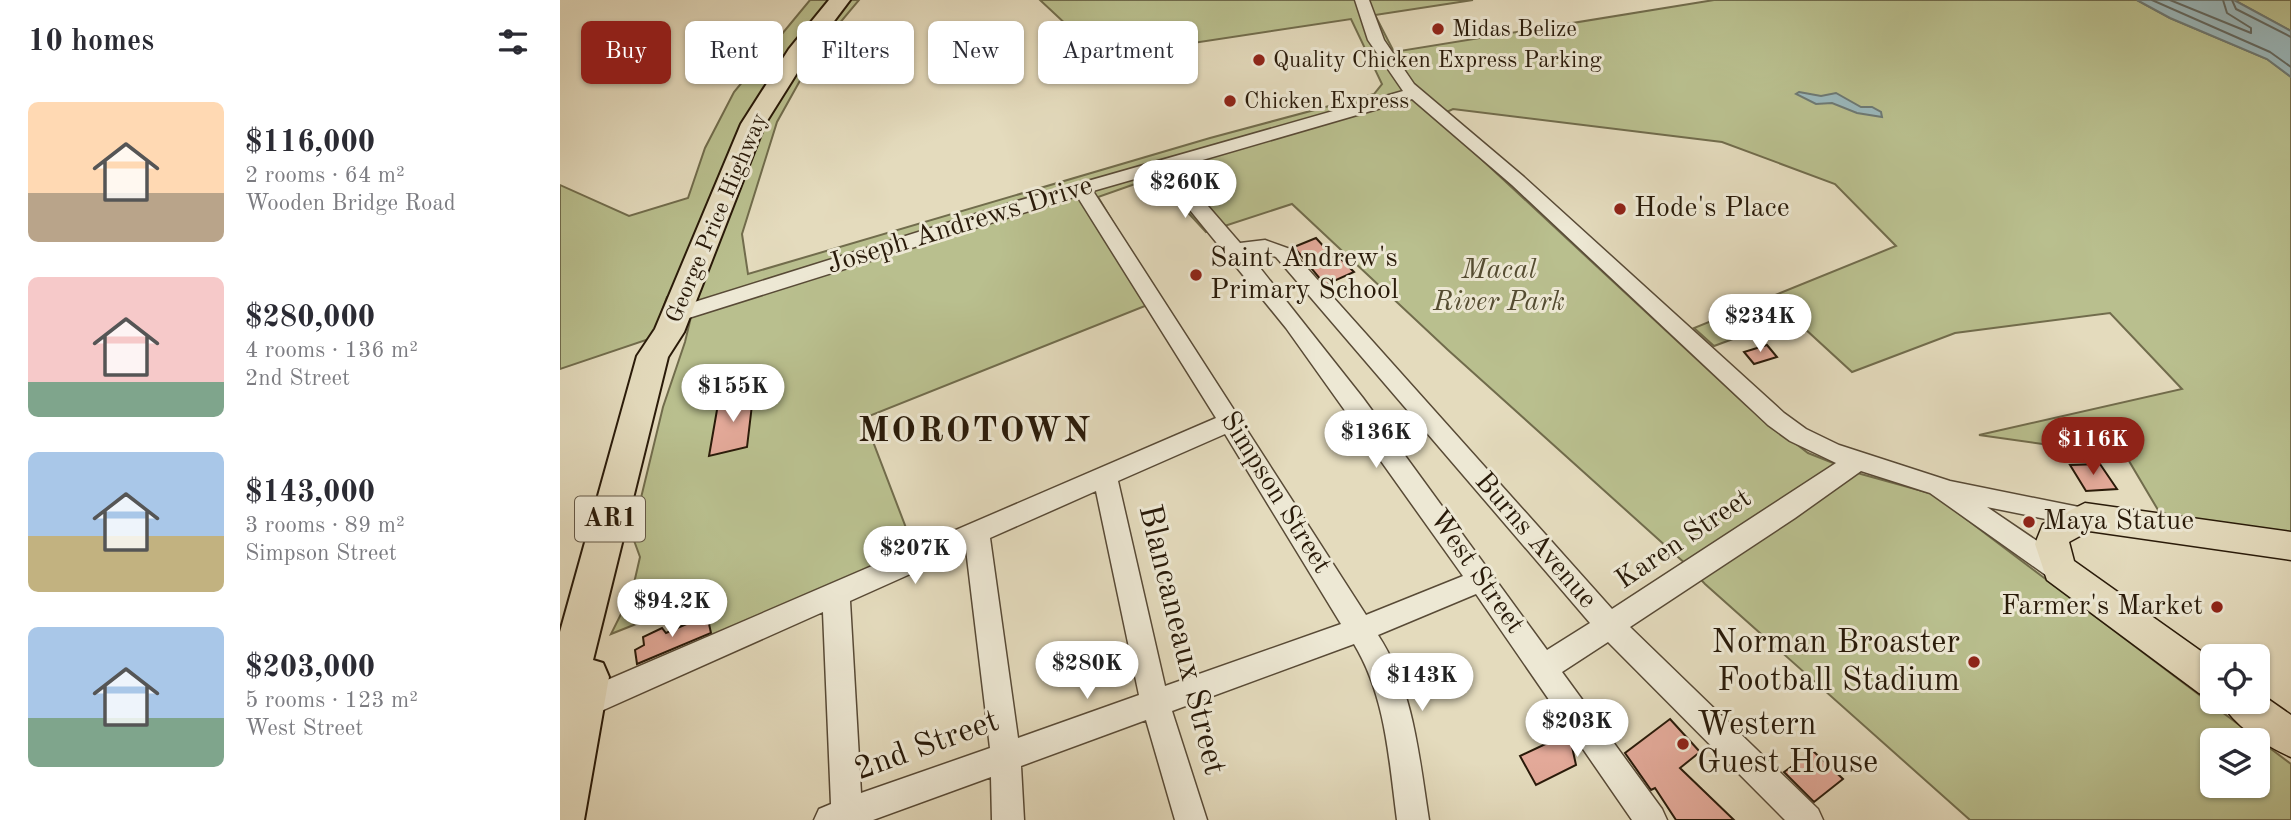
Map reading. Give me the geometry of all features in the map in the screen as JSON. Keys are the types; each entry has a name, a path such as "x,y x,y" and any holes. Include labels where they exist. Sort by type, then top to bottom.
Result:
{"highway":[{"name":"George Price Highway","path":"672,325 753,124 797,54 840,0"},
{"name":"AR1","path":"561,820 572,773 570,707 635,499 670,353 672,325"}],"main road":[{"path":"2200,672 2059,570 2052,544 2055,534 2085,517 2291,546"},
{"path":"2258,714 2291,738"}],"street":[{"path":"1362,0 1376,40 1397,74 1415,93 1518,181 1776,419 1814,445 1857,461 1938,486 2085,517"},
{"name":"Joseph Andrews Drive","path":"672,325 1082,188 1415,93"},
{"name":"West Street","path":"1163,165 1237,250 1349,393 1651,820"},
{"name":"Simpson Street","path":"1082,188 1115,244 1362,629 1379,660 1398,717 1413,820"},
{"name":"Burns Avenue","path":"1237,250 1265,246 1283,253 1611,627 1807,820"},
{"path":"570,707 836,595 1230,422"},
{"name":"Karen Street","path":"1544,668 1611,627 1857,461"},
{"name":"Blancaneaux Street","path":"1105,476 1156,703 1191,820"},
{"path":"1938,486 2059,570"},
{"path":"977,533 1006,757 1008,820"},
{"name":"2nd Street","path":"838,817 1362,629 1482,580"},
{"path":"836,595 838,817"}],"green space":[{"name":"Macal River Park","path":"810,0 859,0 841,21 797,21 798,84 777,122 742,234 748,274 1210,138 1374,94 1382,84 1351,19 1198,42 1198,21 1062,21 1040,0 1473,0 1375,15 1394,52 1714,0 2137,0 2170,18 2267,59 2291,77 2291,558 2177,542 2126,456 1979,435 2182,389 2110,313 1955,333 1852,372 1792,317 1714,346 1694,328 1896,246 1835,184 1722,142 1453,109 1436,117 1746,405 1808,453 1861,474 1933,494 2200,695 2200,714 2225,714 2243,728 2200,728 2200,798 2270,798 2270,748 2291,764 2291,820 1970,820 1705,584 1292,204 1206,232 1155,177 1098,197 1160,300 864,418 916,554 708,642 704,597 611,634 632,592 640,557 632,535 663,407 685,342 696,296 667,297 652,338 560,369 560,185 629,216 688,198 705,148 741,84 783,84 783,33"},
{"path":"2234,0 2291,0 2291,31"}],"water":[{"path":"2137,0 2234,0 2291,31 2291,77 2267,59 2170,18"},
{"path":"1799,92 1821,96 1836,93 1861,107 1872,107 1881,112 1882,117 1857,113 1832,103 1816,104 1796,94"}],"building":[{"path":"1316,238 1336,260 1340,258 1354,272 1325,285 1294,247"},
{"path":"1767,345 1777,357 1754,364 1744,352"},
{"path":"754,388 747,447 709,456 718,404 738,399 739,392"},
{"path":"2100,464 2117,489 2086,491 2070,465"},
{"path":"707,615 711,633 637,664 635,650 644,645 643,637 662,628 666,633"},
{"path":"1670,719 1700,752 1680,768 1734,820 1676,820 1655,788 1651,790 1625,753"},
{"path":"1569,733 1576,765 1536,785 1520,756"},
{"path":"1813,751 1843,779 1814,802 1784,772"}],"place":[{"name":"Midas Belize","path":"1438,29"},
{"name":"Quality Chicken Express Parking","path":"1259,60"},
{"name":"Chicken Express","path":"1230,101"},
{"name":"Hode's Place","path":"1620,209"},
{"name":"Saint Andrew's Primary School","path":"1196,275"},
{"name":"Maya Statue","path":"2029,522"},
{"name":"Farmer's Market","path":"2217,607"},
{"name":"Norman Broaster Football Stadium","path":"1974,662"},
{"name":"Western Guest House","path":"1683,744"}],"district":[{"name":"MOROTOWN","path":"975,431"}]}
